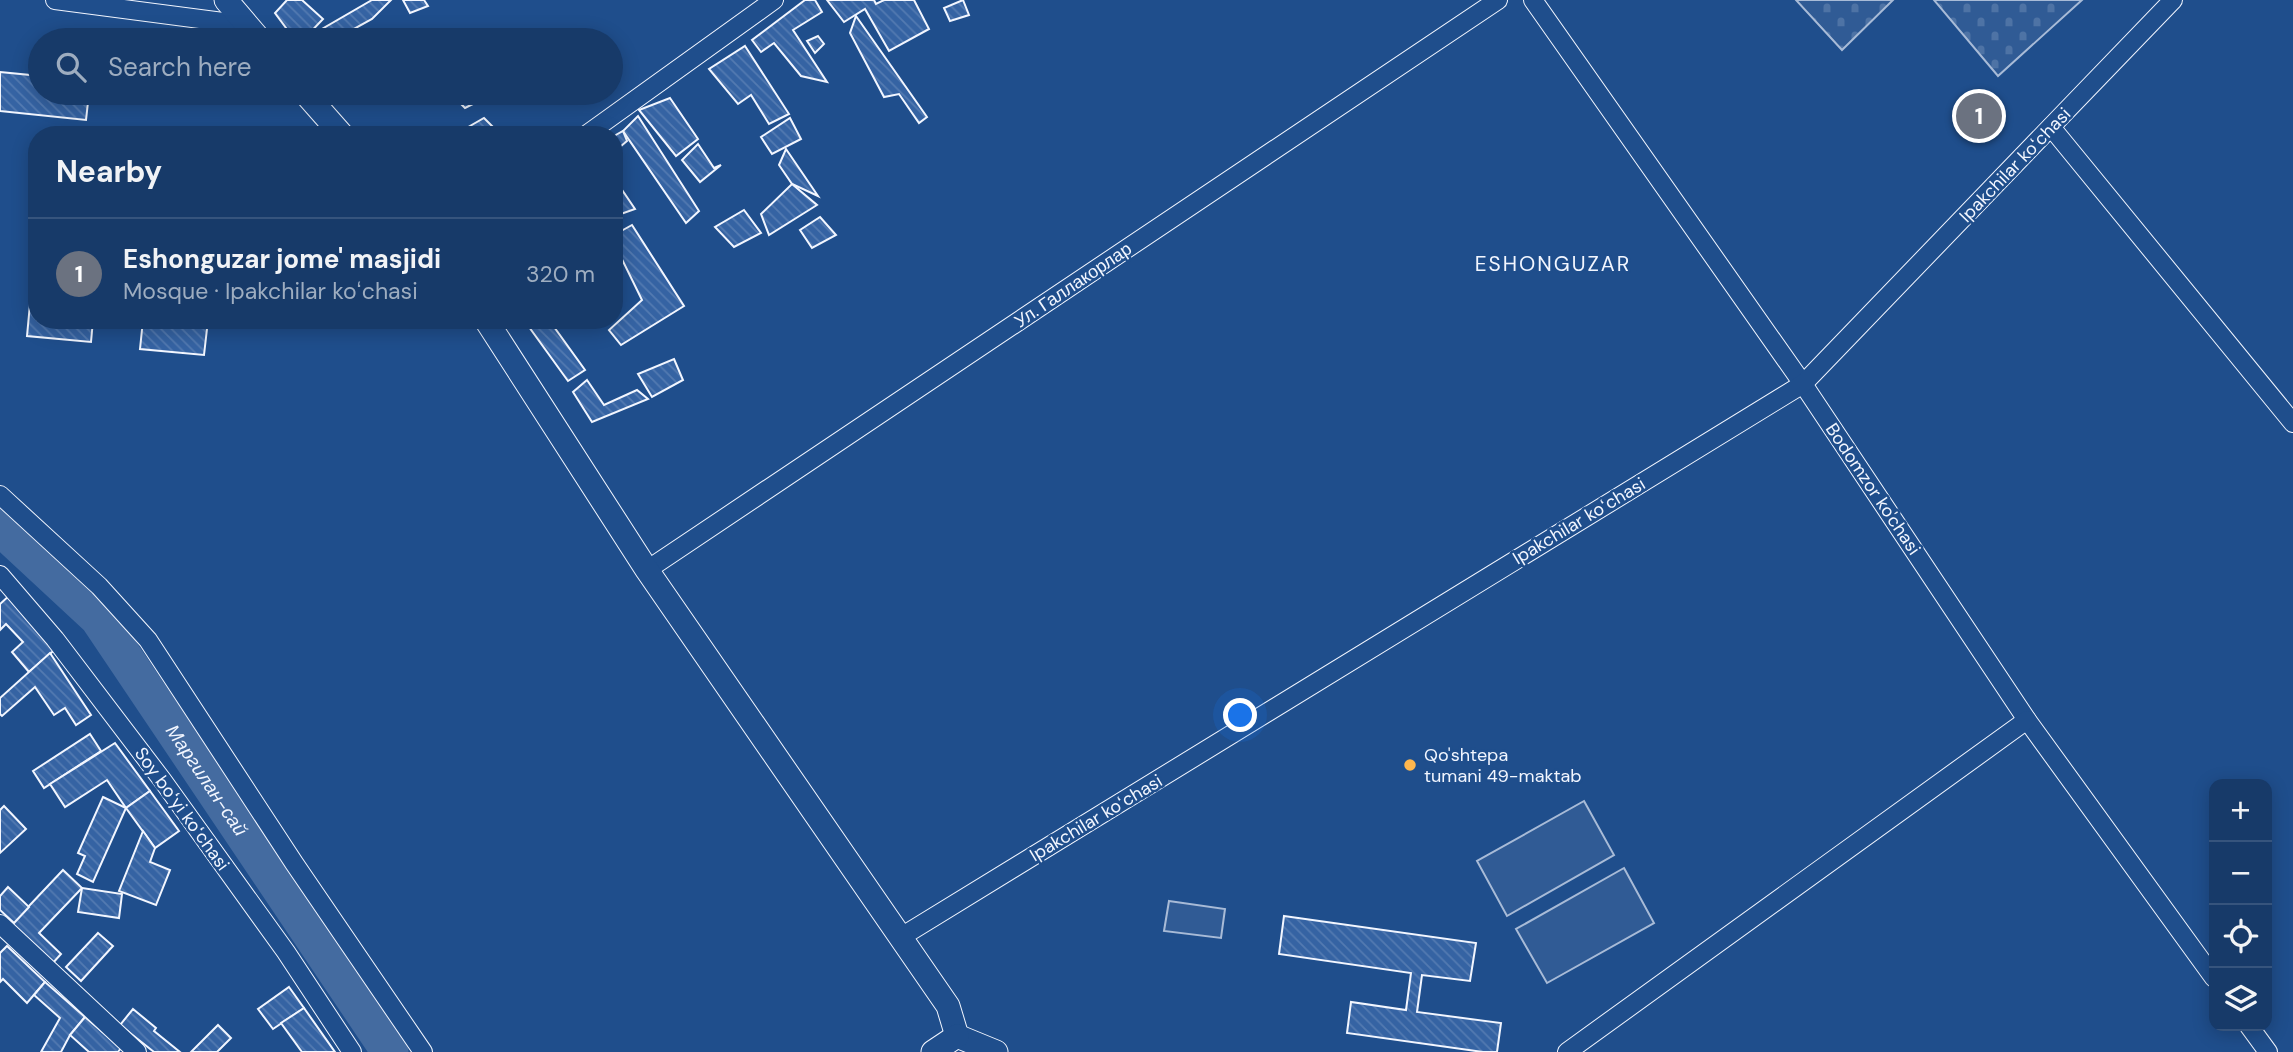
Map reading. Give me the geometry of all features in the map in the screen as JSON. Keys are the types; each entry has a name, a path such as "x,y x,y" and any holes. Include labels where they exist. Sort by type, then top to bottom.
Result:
{"street":[{"path":"55,0 223,28"},
{"path":"226,0 249,28"},
{"path":"599,126 774,0"},
{"name":"Ул. Галлакорлар","path":"647,570 1498,0"},
{"name":"Bodomzor ko'chasi","path":"1533,0 1803,384 2027,720 2209,971"},
{"name":"Ipakchilar koʻchasi","path":"901,937 1803,384 2172,0"},
{"path":"316,105 334,126"},
{"path":"2051,127 2293,423"},
{"path":"492,329 647,570 948,1006 957,1036"},
{"path":"0,495 99,586 148,640 294,863 423,1052"},
{"name":"Soy boʻyi koʻchasi","path":"0,575 55,639 163,781 286,952 352,1052"},
{"path":"1567,1052 2027,720"},
{"path":"0,924 137,1052"},
{"path":"2253,1031 2268,1052"},
{"path":"933,1052 957,1036"},
{"path":"957,1036 996,1052"}],"shaded area":[{"path":"1584,801 1614,855 1507,916 1477,861"},
{"path":"1624,868 1654,923 1547,983 1516,929"},
{"path":"1169,901 1225,909 1221,938 1164,931"}],"green space":[{"path":"1796,0 1893,0 1842,50"},
{"path":"1934,0 2082,0 1998,76"}],"building":[{"path":"287,0 302,0 323,19 314,28 286,28 275,13"},
{"path":"372,0 391,0 372,19 356,28 324,28"},
{"path":"403,0 424,0 428,6 410,13"},
{"path":"805,0 815,0 822,12 793,30 827,82 801,76 774,43 761,52 752,40"},
{"path":"827,0 874,0 876,4 884,0 914,0 929,29 889,51 865,9 844,22"},
{"path":"963,0 969,15 950,21 944,8"},
{"path":"856,16 927,117 919,123 899,94 884,97 850,33"},
{"path":"818,36 824,44 815,53 807,41"},
{"path":"745,46 789,114 769,124 751,95 738,104 709,69"},
{"path":"0,72 28,75 28,105 88,105 86,120 0,111"},
{"path":"670,98 698,139 676,156 639,110"},
{"path":"638,116 699,211 686,223 623,131"},
{"path":"484,118 492,126 470,126"},
{"path":"790,118 801,139 772,154 761,137"},
{"path":"698,144 714,168 721,165 700,182 682,160"},
{"path":"786,149 818,196 792,184 779,165"},
{"path":"792,184 817,205 769,235 761,214"},
{"path":"623,191 635,209 623,213"},
{"path":"744,210 761,233 734,247 715,227"},
{"path":"820,217 836,235 812,248 800,230"},
{"path":"632,225 684,306 621,345 609,330 623,329 623,317 642,300 623,261 623,230"},
{"path":"28,325 28,329 92,329 91,342 27,336"},
{"path":"142,329 207,329 204,355 140,349"},
{"path":"530,329 555,329 585,370 568,381"},
{"path":"674,359 683,380 652,397 638,374"},
{"path":"587,380 604,405 637,390 648,399 592,422 573,392"},
{"path":"11,594 58,647 29,672 12,652 23,642 6,624 0,630 0,604"},
{"path":"50,653 91,715 76,725 65,708 54,715 35,687 2,716 0,698"},
{"path":"90,734 101,751 44,788 33,771"},
{"path":"115,743 150,791 126,808 107,780 65,807 50,784"},
{"path":"150,791 179,831 155,848 126,808"},
{"path":"103,797 126,808 93,882 77,874 85,856 78,853"},
{"path":"4,806 26,829 0,853 0,810"},
{"path":"143,831 155,848 150,862 170,870 156,905 119,891"},
{"path":"63,870 82,888 39,933 61,954 52,964 11,925"},
{"path":"8,887 29,907 14,923 0,910 0,896"},
{"path":"82,888 122,894 119,918 78,912"},
{"path":"1284,916 1476,943 1470,981 1422,975 1417,1012 1501,1023 1497,1052 1347,1033 1351,1002 1406,1010 1411,973 1279,954"},
{"path":"98,933 113,946 81,981 66,967"},
{"path":"7,946 45,982 27,1003 3,979 0,982 0,953"},
{"path":"45,982 85,1017 70,1035 61,1052 41,1052 60,1018 34,995"},
{"path":"289,987 304,1008 273,1029 258,1009"},
{"path":"304,1008 335,1052 302,1052 281,1023"},
{"path":"133,1009 180,1052 154,1052 120,1025"},
{"path":"85,1017 121,1048 118,1052 89,1052 70,1035"},
{"path":"218,1025 231,1038 217,1052 191,1052"}],"waterway":[{"name":"Маргилан-сай","path":"0,527 98,618 390,1052"}],"place":[{"name":"Eshonguzar jome' masjidi","path":"1979,116"},
{"name":"Qo'shtepa tumani 49-maktab","path":"1410,765"}],"district":[{"name":"ESHONGUZAR","path":"1553,264"}]}
